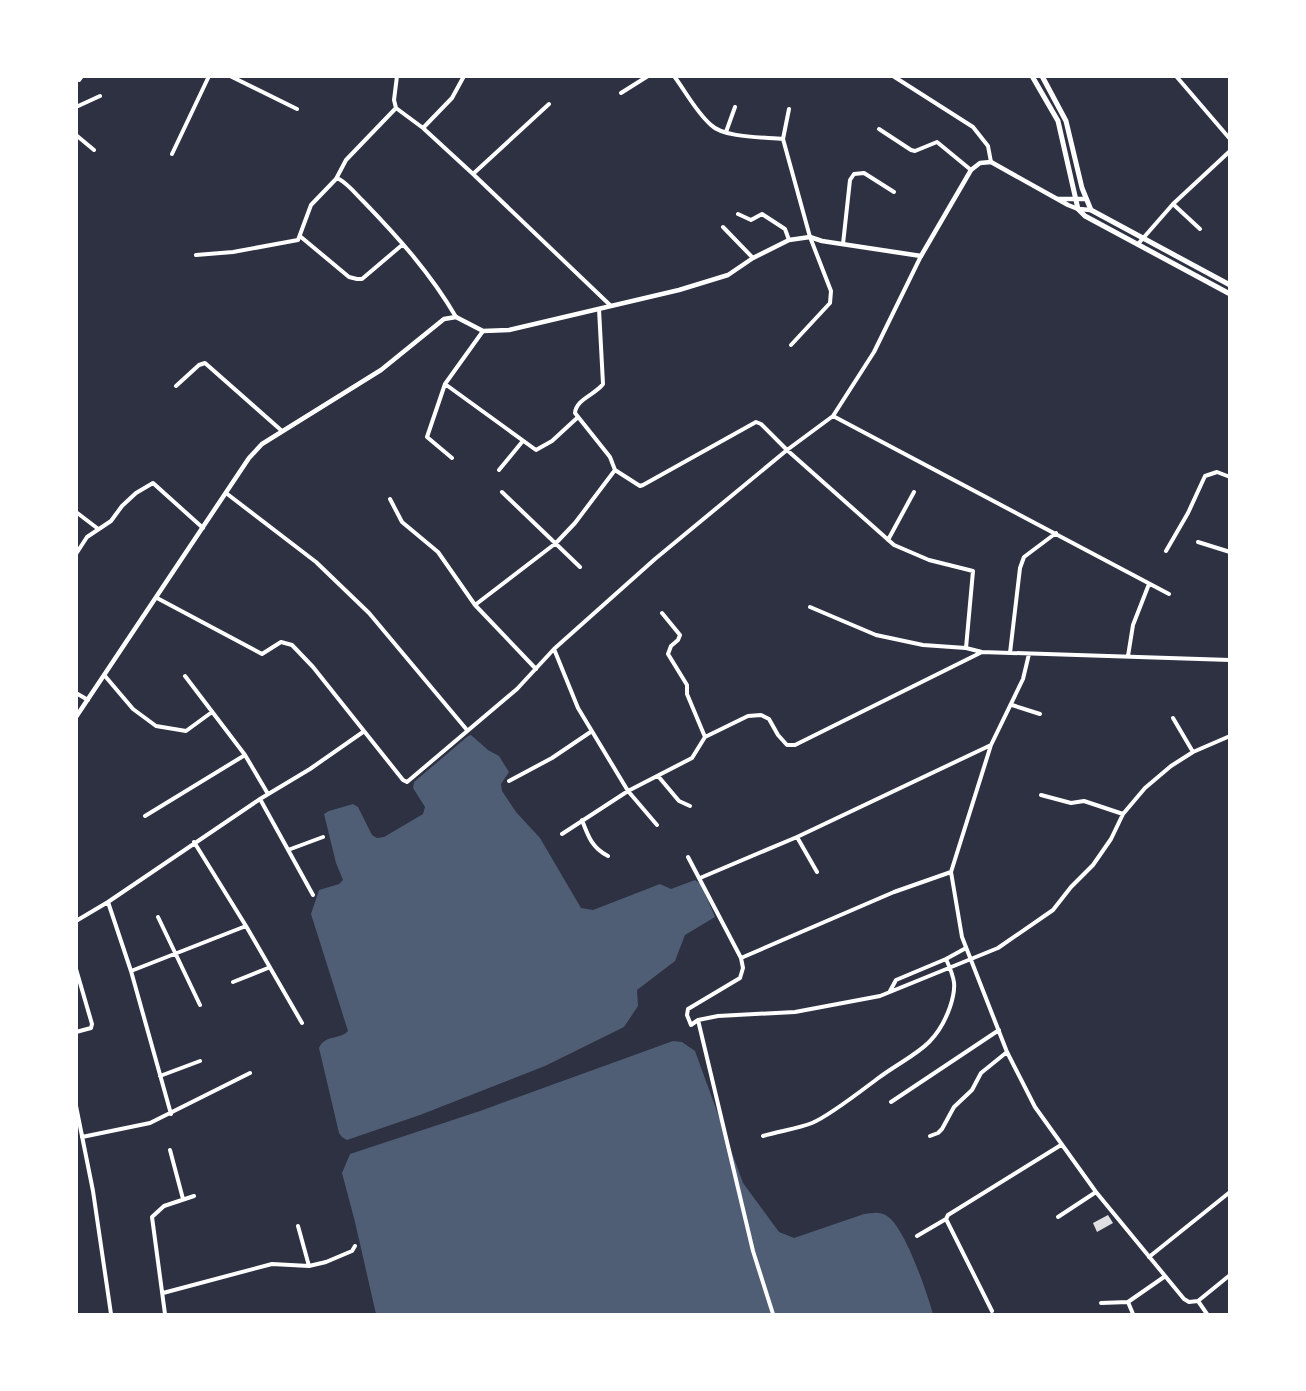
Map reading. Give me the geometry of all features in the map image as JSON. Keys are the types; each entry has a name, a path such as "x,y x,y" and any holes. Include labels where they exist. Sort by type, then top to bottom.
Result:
{"main road":[{"path":"1032,76 1058,122 1078,209 1085,216 1230,294"},
{"path":"1042,76 1066,121 1086,199 1091,210 1230,285"}],"street":[{"path":"172,154 209,76"},
{"path":"230,76 297,109"},
{"path":"397,76 394,100 396,108 423,128 473,174 611,306"},
{"path":"423,128 452,98 464,76"},
{"path":"621,93 648,76"},
{"path":"674,76 711,126 726,132 783,139"},
{"path":"893,76 974,127 988,146 991,162"},
{"path":"1176,76 1230,139"},
{"path":"76,107 100,96"},
{"path":"473,174 549,105"},
{"path":"726,132 735,107"},
{"path":"196,255 284,244 294,242 301,237 311,205 336,179 346,160 396,108"},
{"path":"789,110 783,139 810,237 831,291 830,303 791,345"},
{"path":"879,129 915,151 937,142 971,170"},
{"path":"76,135 94,150"},
{"path":"1138,244 1173,204 1230,151"},
{"path":"157,598 262,654 281,642 292,645 313,667 405,782 518,689 554,649 655,559 787,450 833,416 874,352 921,256 971,170 980,163 991,162 1055,199 1078,209 1091,210"},
{"path":"843,244 850,180 854,174 864,173 894,192"},
{"path":"336,179 342,180 402,244 434,282 456,318"},
{"path":"1055,199 1086,199"},
{"path":"1173,204 1200,229"},
{"path":"738,214 751,220 762,214 785,229 789,240"},
{"path":"723,227 753,258"},
{"path":"301,237 349,277 357,279 363,279 402,244"},
{"path":"76,717 249,458 262,444 381,370 444,319 456,318 483,331 509,330 679,290 728,275 753,258 789,240 810,237 921,256"},
{"path":"598,309 603,384 575,407 577,418 610,457 615,470 640,486 643,485 756,422 894,545 929,560 973,571 966,648"},
{"path":"452,458 427,437 445,384 483,331"},
{"path":"176,386 199,365 205,363 282,431"},
{"path":"445,384 536,450 552,441 577,418"},
{"path":"833,416 1056,532 1169,594"},
{"path":"499,470 522,442"},
{"path":"475,605 556,543 581,516 615,470"},
{"path":"1166,551 1188,513 1205,476 1217,472 1230,477"},
{"path":"76,554 87,537 111,521 136,493 153,483 203,528"},
{"path":"502,492 580,567"},
{"path":"888,540 914,492"},
{"path":"226,493 316,562 369,613 467,730"},
{"path":"390,498 402,522 438,552 475,605 536,669"},
{"path":"76,512 98,529"},
{"path":"1010,653 1020,568 1024,557 1056,532"},
{"path":"1198,542 1230,552"},
{"path":"1128,656 1133,625 1149,584"},
{"path":"810,607 876,635 923,645 966,648 982,652 1230,660"},
{"path":"662,613 680,635 668,654 687,685 687,694 705,737"},
{"path":"554,649 578,708 628,791 657,825"},
{"path":"561,834 628,791 692,758 705,737 748,716 761,715 769,718 778,735 787,745 795,745 982,652"},
{"path":"1029,654 1023,679 991,744 951,872 966,948 1007,1052 1035,1107 1096,1192 1184,1299 1189,1302 1198,1301 1230,1275"},
{"path":"105,676 134,709 156,726 186,731 212,712"},
{"path":"185,676 245,755 268,794"},
{"path":"76,693 88,700"},
{"path":"1012,705 1040,714"},
{"path":"1173,718 1193,752"},
{"path":"509,781 552,758 592,731"},
{"path":"76,921 363,732"},
{"path":"688,857 741,958 743,973 740,978 688,1009 687,1015 691,1025 698,1020 718,1016 795,1012 880,996 998,948 1046,916 1093,865 1111,839 1123,814 1145,788 1171,766 1193,752 1230,736"},
{"path":"700,878 797,837 991,744"},
{"path":"145,816 245,755"},
{"path":"658,776 679,801 690,806"},
{"path":"1041,795 1071,803 1084,801 1123,814"},
{"path":"260,799 313,895"},
{"path":"582,820 590,842 608,856"},
{"path":"288,850 323,837"},
{"path":"797,837 817,872"},
{"path":"194,842 302,1023"},
{"path":"741,958 894,892 951,872"},
{"path":"108,902 131,971 171,1114"},
{"path":"158,916 200,1005"},
{"path":"131,971 246,926"},
{"path":"889,992 896,980 966,948"},
{"path":"763,1136 814,1123 886,1072 915,1055 929,1043 945,1021 955,990 946,959"},
{"path":"233,982 268,968"},
{"path":"76,969 92,1024 91,1028 76,1032"},
{"path":"698,1020 753,1251 773,1314"},
{"path":"891,1102 999,1030"},
{"path":"930,1136 942,1129 954,1107 972,1090 981,1073 1007,1052"},
{"path":"160,1076 200,1061"},
{"path":"82,1137 150,1123 250,1073"},
{"path":"76,1106 93,1191 111,1314"},
{"path":"917,1236 1061,1145"},
{"path":"170,1150 183,1199"},
{"path":"1058,1217 1096,1192"},
{"path":"1149,1257 1230,1192"},
{"path":"165,1314 152,1217 164,1206 194,1196"},
{"path":"946,1219 992,1311"},
{"path":"298,1226 309,1266"},
{"path":"163,1293 272,1264 309,1266 326,1262 345,1255 355,1246"},
{"path":"1101,1303 1128,1302 1164,1276"},
{"path":"1198,1301 1207,1314"},
{"path":"1128,1302 1133,1314"}],"water":[{"path":"471,735 488,750 499,756 509,772 501,784 502,791 516,812 540,838 581,908 593,910 660,884 671,889 695,880 701,884 715,917 685,935 675,961 637,990 638,1006 624,1027 545,1066 420,1115 347,1140 339,1133 319,1048 325,1041 348,1031 311,914 319,890 339,884 343,880 336,863 324,814 353,804 358,807 372,835 377,838 384,837 423,814 425,807 413,788 414,782"},
{"path":"673,1041 682,1042 695,1051 743,1183 779,1232 794,1238 864,1214 884,1214 894,1223 908,1246 933,1314 376,1314 342,1173 350,1154 480,1111"}],"building":[{"path":"1108,1215 1113,1223 1097,1232 1093,1223"}]}
